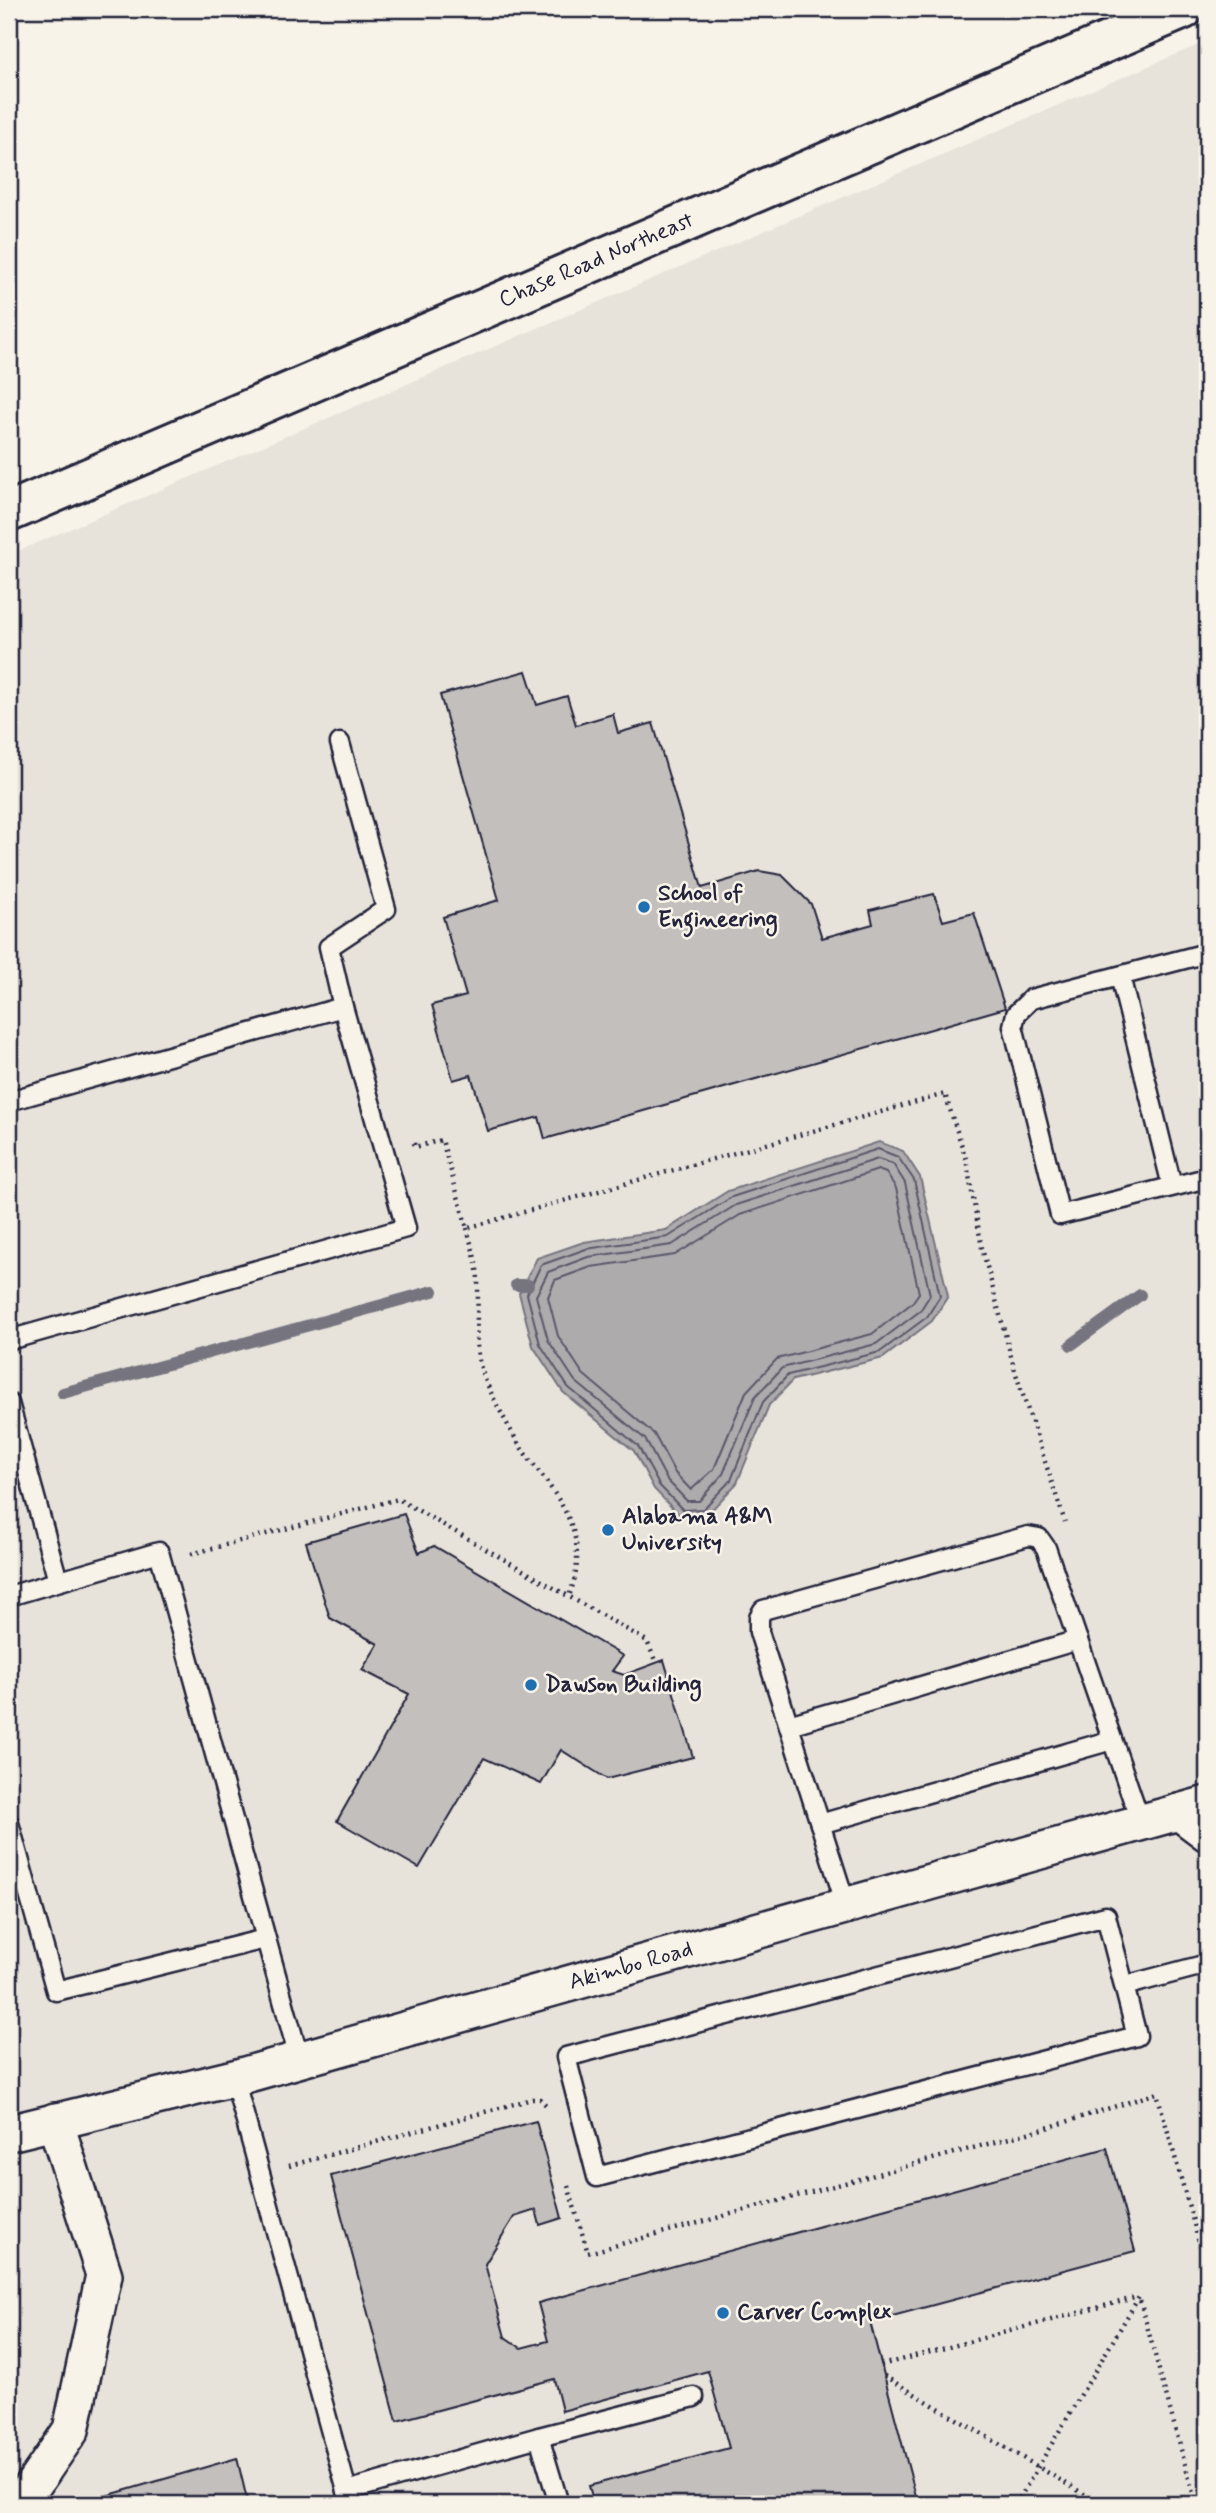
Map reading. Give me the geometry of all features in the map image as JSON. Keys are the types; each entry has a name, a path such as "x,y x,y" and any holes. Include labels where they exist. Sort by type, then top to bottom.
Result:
{"street":[{"name":"Chase Road Northeast","path":"9,512 1184,9"},
{"name":"Akimbo Road","path":"9,2133 234,2078 1193,1808"},
{"path":"1193,1808 1207,1833"},
{"path":"20,2504 71,2430 104,2275 55,2121"}],"lane":[{"path":"9,1340 406,1228 343,1007 329,947 386,909 340,743"},
{"path":"1207,953 1031,999 1016,1014 1013,1026 1060,1215 1207,1178"},
{"path":"1120,976 1172,1186"},
{"path":"9,1101 343,1007"},
{"path":"9,1403 58,1581"},
{"path":"846,1905 759,1632 759,1617 763,1610 1028,1536 1039,1538 1046,1548 1141,1823"},
{"path":"9,1596 159,1552 299,2058"},
{"path":"789,1726 1078,1640"},
{"path":"820,1824 1112,1740"},
{"path":"9,1823 56,1991 265,1939"},
{"path":"1106,1916 1124,1986 1137,2036 597,2177 566,2057 1106,1916"},
{"path":"1124,1986 1207,1964"},
{"path":"234,2078 349,2498 539,2437 694,2397"},
{"path":"539,2437 559,2504"}],"path":[{"path":"467,1228 945,1094 966,1159 982,1248 1015,1371 1069,1534"},
{"path":"411,1134 415,1147 442,1140 467,1228 478,1280 476,1342 482,1372 524,1452 551,1486 575,1531 576,1579 569,1597"},
{"path":"191,1554 398,1499 647,1641 656,1663"},
{"path":"567,2182 588,2253 1050,2127 1157,2093 1207,2271"},
{"path":"289,2166 532,2099 546,2103 549,2116"},
{"path":"881,2365 1139,2297"},
{"path":"1016,2504 1139,2297"},
{"path":"1139,2297 1196,2504"},
{"path":"884,2376 1036,2469 1101,2504"}],"shaded area":[{"name":"Alabama A&M University","path":"1207,41 1207,2504 9,2504 9,555"}],"water":[{"path":"879,1142 903,1151 920,1177 948,1296 932,1321 883,1358 793,1380 769,1405 737,1483 705,1517 681,1517 654,1489 634,1451 563,1392 533,1346 519,1293 537,1258 584,1242 666,1230 728,1191"}],"building":[{"name":"School of Engineering","path":"526,671 537,705 567,696 576,725 613,714 618,733 653,723 702,888 759,871 782,875 811,904 822,938 873,924 870,910 934,894 943,921 974,913 1005,1008 545,1139 539,1117 488,1131 471,1075 453,1080 432,1005 466,996 443,917 499,900 440,695"},
{"name":"Dawson Building","path":"404,1514 419,1553 434,1546 623,1656 612,1671 624,1675 664,1660 693,1757 607,1779 561,1750 541,1784 484,1758 419,1868 337,1821 409,1694 362,1670 378,1644 330,1618 306,1542"},
{"name":"Carver Complex","path":"536,2121 562,2218 540,2225 536,2210 514,2217 485,2264 505,2337 521,2348 548,2341 538,2303 1107,2148 1135,2251 870,2322 918,2504 594,2504 589,2486 729,2448 708,2371 562,2411 554,2379 397,2421 331,2176"},
{"path":"237,2458 248,2504 78,2504"}],"waterway":[{"path":"516,1285 528,1285"},
{"path":"63,1393 433,1291"},
{"path":"1071,1345 1140,1295"}],"place":[{"name":"School of Engineering","path":"644,907"},
{"name":"Alabama A&M University","path":"608,1530"},
{"name":"Dawson Building","path":"531,1685"},
{"name":"Carver Complex","path":"723,2313"}]}
